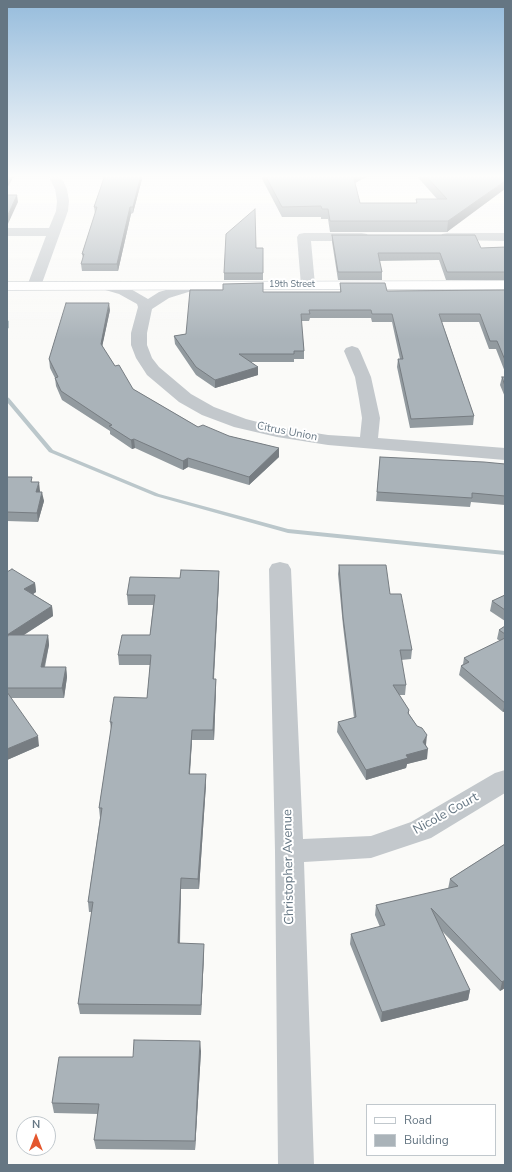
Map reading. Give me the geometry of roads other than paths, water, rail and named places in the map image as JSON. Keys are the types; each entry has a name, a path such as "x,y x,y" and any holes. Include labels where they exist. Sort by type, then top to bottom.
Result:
{"main road":[{"name":"19th Street","path":"7,286 505,285"}],"street":[{"path":"7,232 54,232 34,286"},
{"path":"308,285 304,237 373,237"},
{"path":"434,237 504,237"},
{"path":"107,286 133,295 143,302 145,307 164,295 193,286"},
{"name":"Citrus Union","path":"145,307 140,333 140,345 144,358 153,371 165,383 185,398 208,411 240,423 277,432 328,440 505,454"},
{"path":"352,351 363,377 368,399 371,418 370,443"},
{"name":"Christopher Avenue","path":"280,569 289,851 296,1165"},
{"name":"Nicole Court","path":"289,851 371,847 421,830 505,780"}],"waterway":[{"path":"7,321 7,328"},
{"path":"7,399 51,451 157,495 288,531 505,553"}]}
